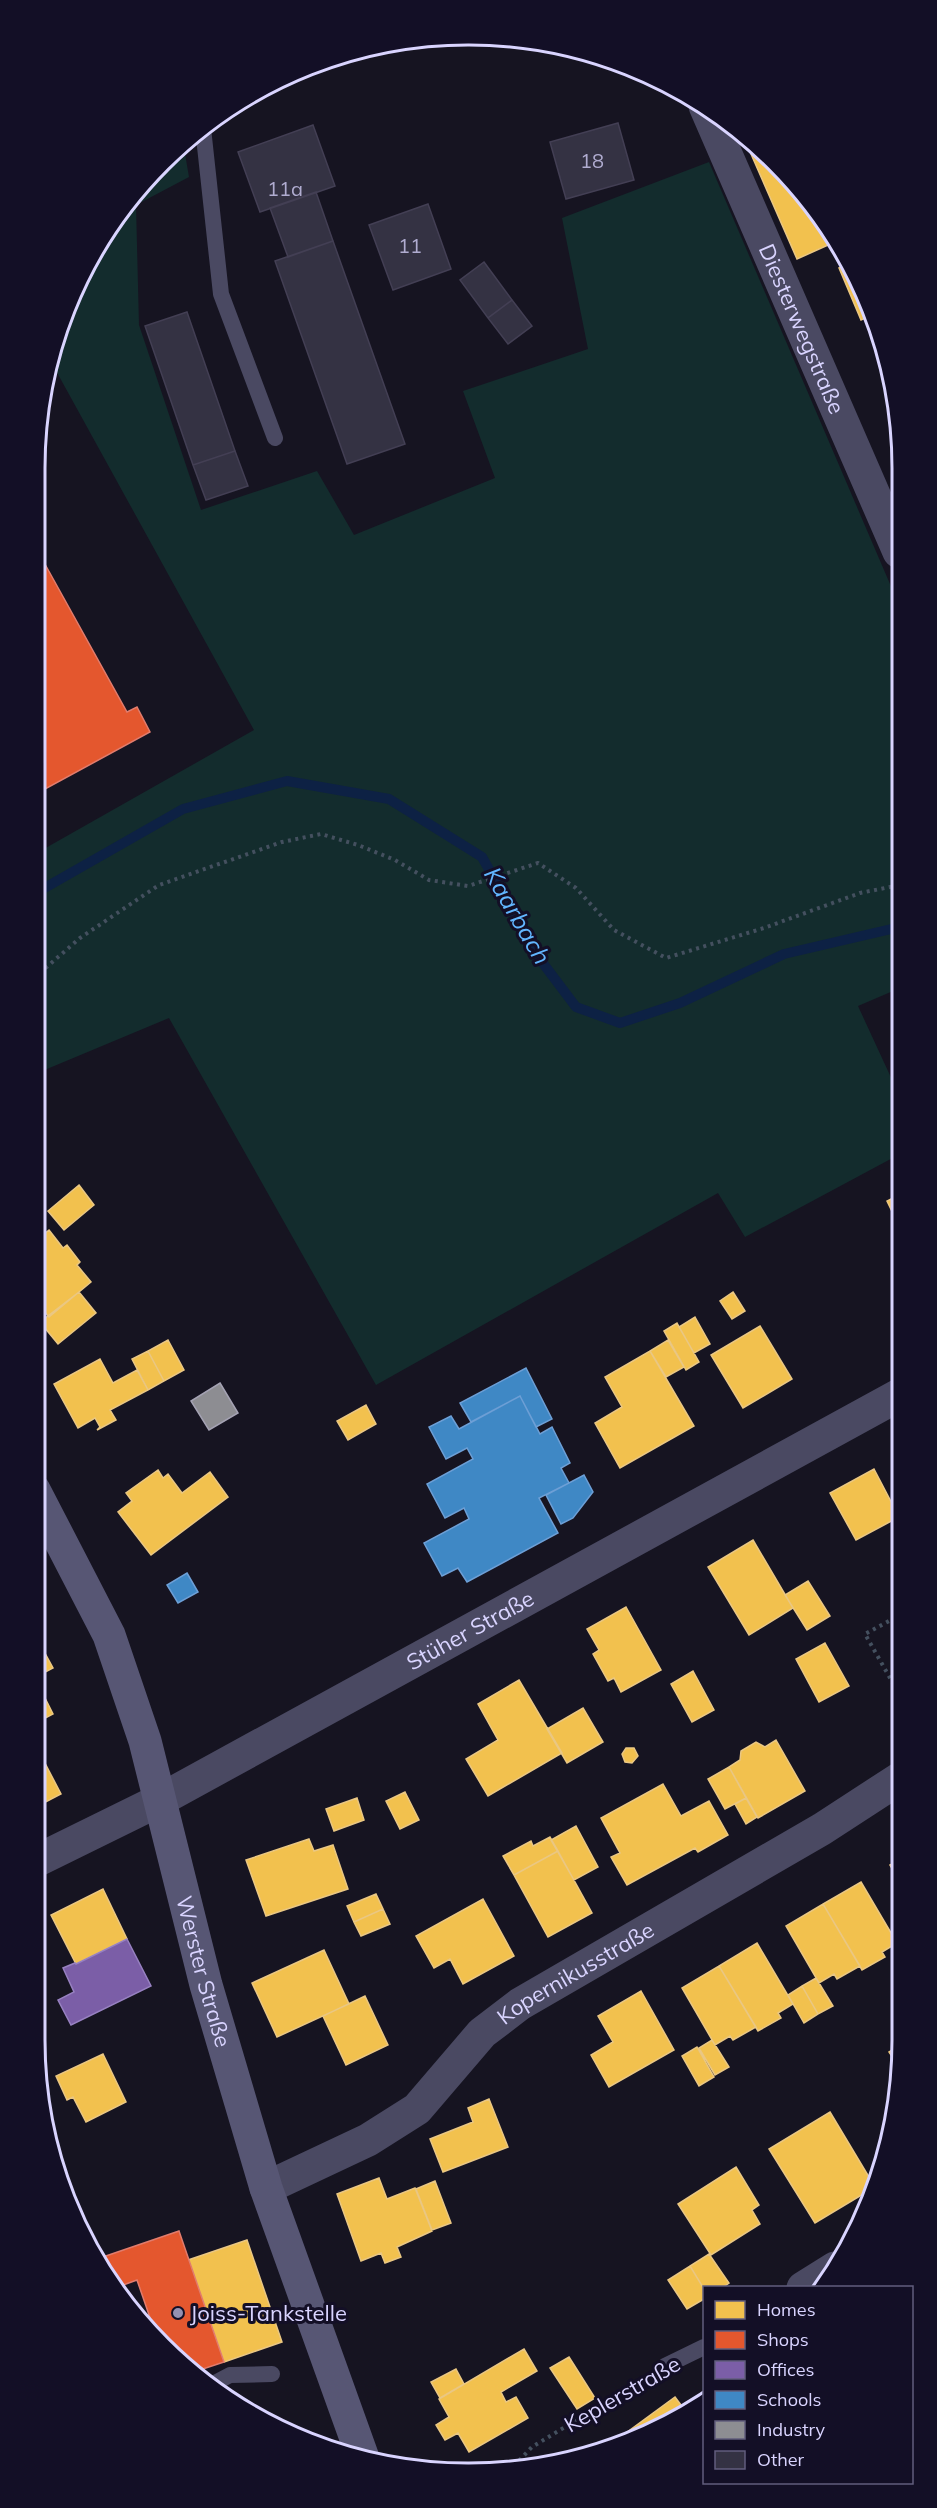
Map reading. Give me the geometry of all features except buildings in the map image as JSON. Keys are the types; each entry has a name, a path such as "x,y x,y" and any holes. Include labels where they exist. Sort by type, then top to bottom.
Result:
{"main road":[{"name":"Werster Straße","path":"45,1511 109,1635 145,1740 206,1985 266,2188 360,2449"}],"street":[{"name":"Diesterwegstraße","path":"712,122 892,536"},
{"name":"Stüher Straße","path":"45,1858 160,1800 892,1399"},
{"name":"Kopernikusstraße","path":"266,2188 368,2140 417,2109 482,2033 520,2004 822,1829 892,1784"}],"lane":[{"path":"204,138 221,294 275,438"},
{"name":"Keplerstraße","path":"665,2366 703,2348"},
{"path":"219,2381 230,2375 272,2374"}],"path":[{"path":"45,969 80,939 159,885 282,842 321,834 358,845 395,860 429,880 468,886 538,863 576,888 615,930 666,958 764,928 860,893 892,887"},
{"path":"892,1619 865,1634 892,1681"},
{"name":"Keplerstraße","path":"520,2459 532,2447 665,2366"}],"green space":[{"path":"185,154 189,177 139,204"},
{"path":"709,162 892,589 892,991 858,1006 892,1080 892,1158 745,1237 718,1193 376,1385 169,1018 45,1070 45,848 254,730 56,371 67,332 89,281 116,233 136,207 139,325 201,510 317,471 354,535 495,478 463,391 588,349 562,218"}],"waterway":[{"name":"Kaarbach","path":"45,888 183,809 287,781 389,799 482,857 539,958 576,1007 620,1023 680,1003 784,954 892,929"}],"place":[{"name":"Joiss-Tankstelle","path":"178,2313"}]}
